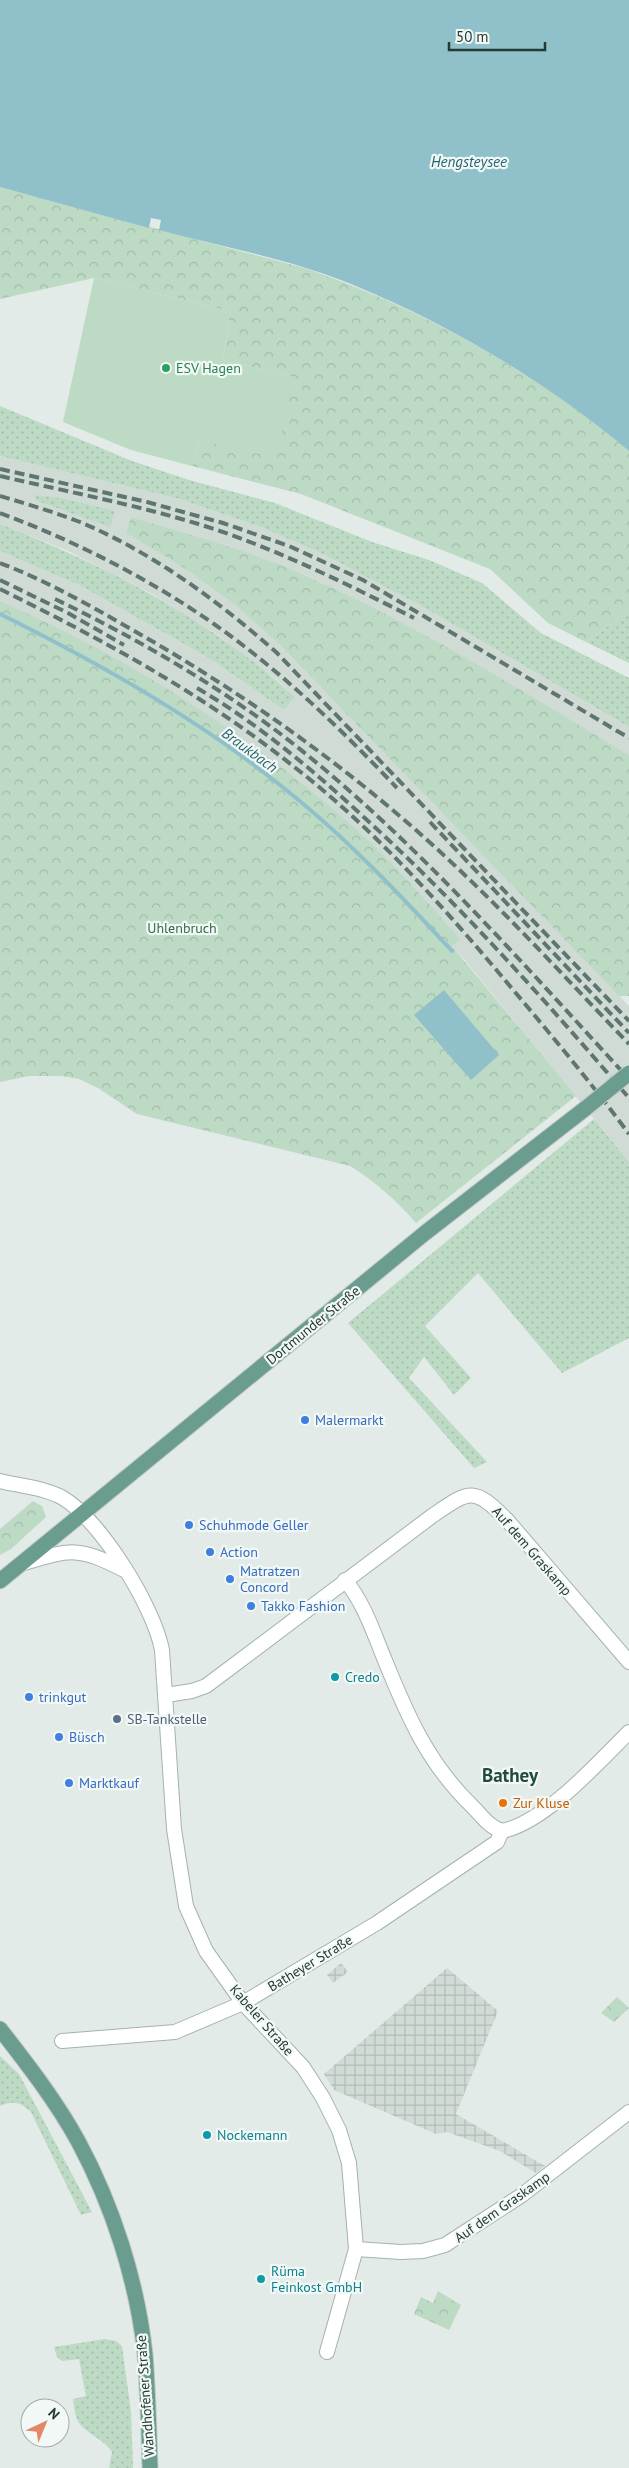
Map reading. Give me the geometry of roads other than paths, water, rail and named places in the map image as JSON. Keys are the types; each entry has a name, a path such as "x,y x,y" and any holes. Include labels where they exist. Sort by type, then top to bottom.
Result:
{"main road":[{"name":"Dortmunder Straße","path":"0,1580 425,1233 629,1073"},
{"name":"Wandhofener Straße","path":"0,2029 48,2093 78,2141 108,2207 122,2248 135,2298 144,2353 150,2468"}],"street":[{"name":"Kabeler Straße","path":"0,1481 56,1494 81,1513 127,1572 144,1598 155,1624 162,1650 175,1846 186,1906 206,1951 243,2003 303,2066 323,2098 339,2130 349,2163 356,2249 327,2352"},
{"name":"Auf dem Graskamp","path":"166,1695 192,1692 206,1686 345,1580 452,1502 463,1496 476,1494 488,1500 507,1520 629,1662"},
{"name":"Kabeler Straße","path":"19,1565 61,1553 80,1552 98,1557 127,1572"},
{"path":"345,1580 363,1606 404,1706 435,1765 459,1794 489,1824 502,1831"},
{"name":"Batheyer Straße","path":"62,2041 175,2032 243,2003 377,1923 497,1842 502,1831 519,1827 564,1794 629,1732"},
{"name":"Auf dem Graskamp","path":"356,2249 401,2252 423,2251 445,2245 522,2195 629,2112"}],"water":[{"name":"Hengsteysee","path":"0,0 629,0 629,451 565,402 496,357 425,318 351,284 280,260 159,230 161,220 151,218 149,228 0,187"},
{"path":"444,990 499,1055 471,1080 414,1015"}],"waterway":[{"name":"Braukbach","path":"0,614 79,655 156,699 231,748 266,774 321,819 360,856 398,893 452,951"}],"railway":[{"path":"0,469 147,502 223,523 289,546 363,580 629,738"},
{"path":"0,476 138,508 220,531 294,560 343,582 414,618"},
{"path":"0,496 80,522 133,548 183,579 254,633 276,652 629,1021"},
{"path":"0,513 83,548 137,576 214,624 263,661 310,701 397,788"},
{"path":"0,563 60,590 157,644 221,683 313,747 432,844 518,928 629,1044"},
{"path":"0,580 68,613 124,645"},
{"path":"0,589 114,648 224,715 293,766 350,814 378,840 455,922 568,1056 629,1134"},
{"path":"55,599 120,632 185,669 277,731 306,754 350,791 433,870 513,953 629,1079"},
{"path":"197,688 242,717 286,750 347,802 402,853 502,955 629,1098"},
{"path":"430,822 629,1033"}],"place":[{"name":"ESV Hagen","path":"166,368"},
{"name":"Malermarkt","path":"305,1420"},
{"name":"Schuhmode Geller","path":"189,1525"},
{"name":"Action","path":"210,1552"},
{"name":"Matratzen Concord","path":"230,1579"},
{"name":"Takko Fashion","path":"251,1606"},
{"name":"Credo","path":"335,1677"},
{"name":"trinkgut","path":"29,1697"},
{"name":"SB-Tankstelle","path":"117,1719"},
{"name":"Büsch","path":"59,1737"},
{"name":"Marktkauf","path":"69,1783"},
{"name":"Zur Kluse","path":"503,1803"},
{"name":"Nockemann","path":"207,2135"},
{"name":"Rüma Feinkost GmbH","path":"261,2279"}],"district":[{"name":"Bathey","path":"510,1775"}],"park label":[{"name":"Uhlenbruch","path":"182,928"}]}
